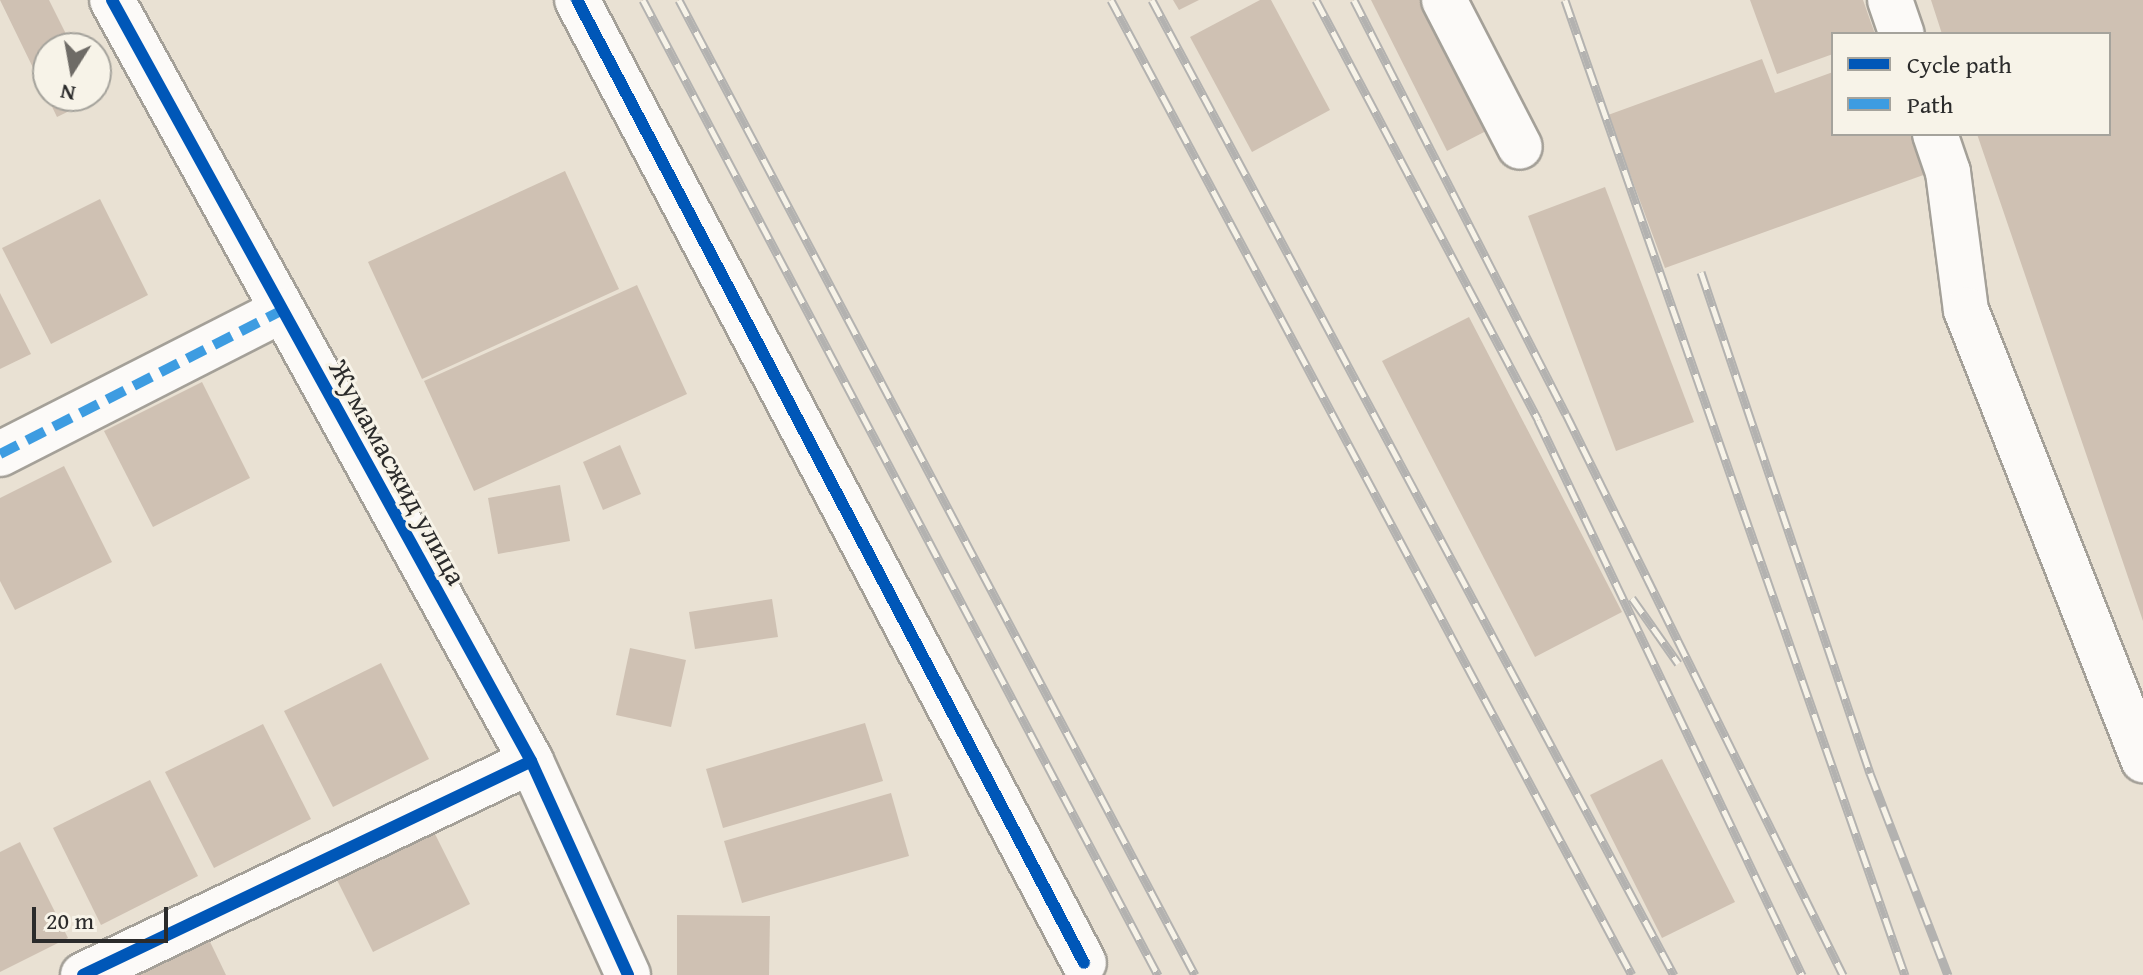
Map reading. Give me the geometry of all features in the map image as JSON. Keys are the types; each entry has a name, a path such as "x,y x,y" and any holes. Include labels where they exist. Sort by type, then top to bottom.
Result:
{"street":[{"name":"Жумамасжид улица","path":"112,0 531,761 628,975"},
{"path":"577,0 1084,963"},
{"path":"1444,0 1520,147"},
{"path":"1890,0 1901,32"},
{"path":"1936,136 1948,172 1966,310 2143,760"},
{"path":"0,454 281,311"},
{"path":"83,975 531,761"}],"building":[{"path":"0,0 49,0 65,32 32,32 32,66"},
{"path":"1173,0 1199,0 1179,10"},
{"path":"1260,0 1271,0 1330,110 1252,152 1190,37"},
{"path":"1371,0 1425,0 1490,129 1447,151"},
{"path":"1750,0 1863,0 1874,32 1831,32 1831,55 1777,74"},
{"path":"1931,0 2143,0 2143,621 1978,136 2111,136 2111,32 1941,32"},
{"path":"1762,59 1775,93 1831,73 1831,136 1916,136 1929,173 1665,268 1608,115"},
{"path":"565,171 619,289 422,379 368,262"},
{"path":"1605,187 1694,422 1616,451 1528,216"},
{"path":"100,199 148,295 51,344 2,248"},
{"path":"637,285 687,394 474,491 424,381"},
{"path":"0,293 31,354 0,369"},
{"path":"1469,317 1622,612 1535,657 1382,361"},
{"path":"202,382 250,478 153,527 104,431"},
{"path":"620,445 641,494 603,510 583,462"},
{"path":"64,466 112,562 15,610 0,581 0,498"},
{"path":"560,485 570,541 498,554 488,498"},
{"path":"772,599 778,637 695,649 689,612"},
{"path":"630,648 686,660 671,727 616,715"},
{"path":"381,663 429,759 333,807 284,711"},
{"path":"865,723 883,781 723,828 706,769"},
{"path":"263,724 311,819 214,868 165,772"},
{"path":"1662,759 1735,902 1662,938 1590,795"},
{"path":"150,780 198,876 101,925 53,828"},
{"path":"891,793 909,856 742,903 724,841"},
{"path":"422,808 470,904 373,952 325,856"},
{"path":"20,842 68,938 0,972 0,852"},
{"path":"677,915 770,916 769,975 677,975"},
{"path":"200,921 226,975 105,975"}],"railway":[{"path":"643,0 1158,975"},
{"path":"679,0 1195,975"},
{"path":"1111,0 1632,975"},
{"path":"1152,0 1674,975"},
{"path":"1316,0 1538,420 1802,975"},
{"path":"1354,0 1566,414 1843,975"},
{"path":"1565,0 1905,975"},
{"path":"1701,272 1870,773 1948,975"},
{"path":"1632,598 1678,663"}],"marked path":[{"path":"0,454 281,311"}],"cycle path":[{"path":"112,0 531,761 628,975"},
{"path":"577,0 1084,963"},
{"path":"83,975 531,761"}]}
